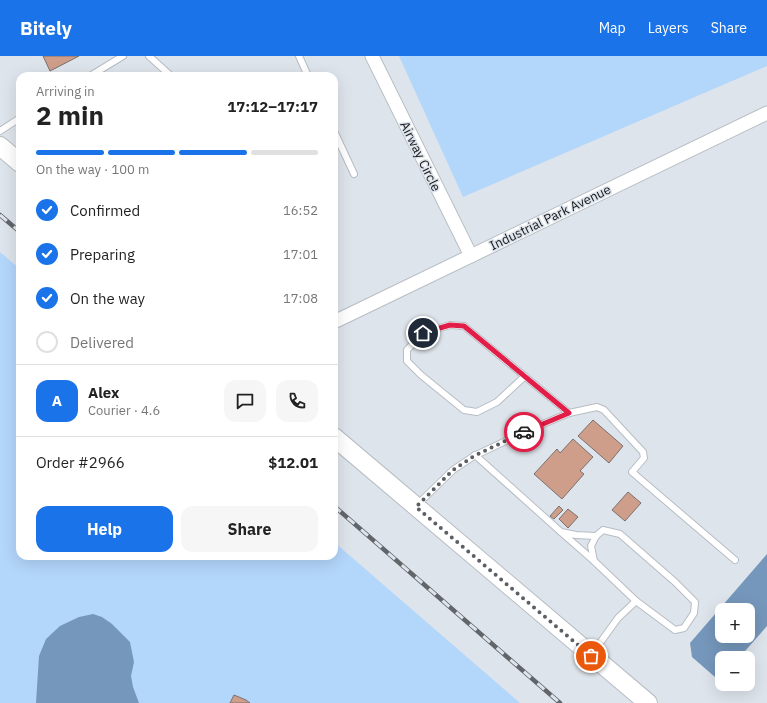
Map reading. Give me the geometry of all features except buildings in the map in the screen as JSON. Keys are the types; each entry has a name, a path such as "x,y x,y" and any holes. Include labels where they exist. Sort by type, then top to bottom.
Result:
{"street":[{"name":"Airway Circle","path":"372,56 471,256"},
{"name":"Industrial Park Avenue","path":"338,320 767,113"},
{"path":"0,146 16,160"},
{"path":"338,440 648,703"}],"lane":[{"path":"97,72 123,56"},
{"path":"149,56 167,72"},
{"path":"299,56 306,72"},
{"path":"0,131 16,121"},
{"path":"338,140 354,174"},
{"path":"525,376 497,402 477,412 464,410 420,375 407,361 407,350 423,333 450,325 464,326 525,376 569,413"},
{"path":"416,507 453,470 475,455 569,413 597,407 604,410 643,452 644,458 632,472 735,560"},
{"path":"475,455 636,600 675,630 684,628 694,613 694,602 676,582 620,534 603,530 596,536 591,546 594,561"},
{"path":"561,532 576,535 596,536"},
{"path":"591,656 618,618 636,600"}],"shaded area":[{"path":"399,56 767,56 767,66 463,197"},
{"path":"0,252 16,266 16,560 338,560 338,545 520,703 0,703"},
{"path":"767,554 767,626 755,640 755,603 725,603"},
{"path":"93,614 102,617 112,624 130,642 134,662 131,676 133,687 139,703 36,703 39,656 46,639 60,626 79,617"},
{"path":"715,614 715,643 752,643 745,651 715,651 715,677 692,657 690,643"}],"railway":[{"path":"0,215 16,229"},
{"path":"338,509 560,703"}],"way so far":[{"path":"524,432 474,456 453,470 416,507 591,656"}],"route":[{"path":"423,333 450,325 464,326 512,364 569,413 524,432"}]}
